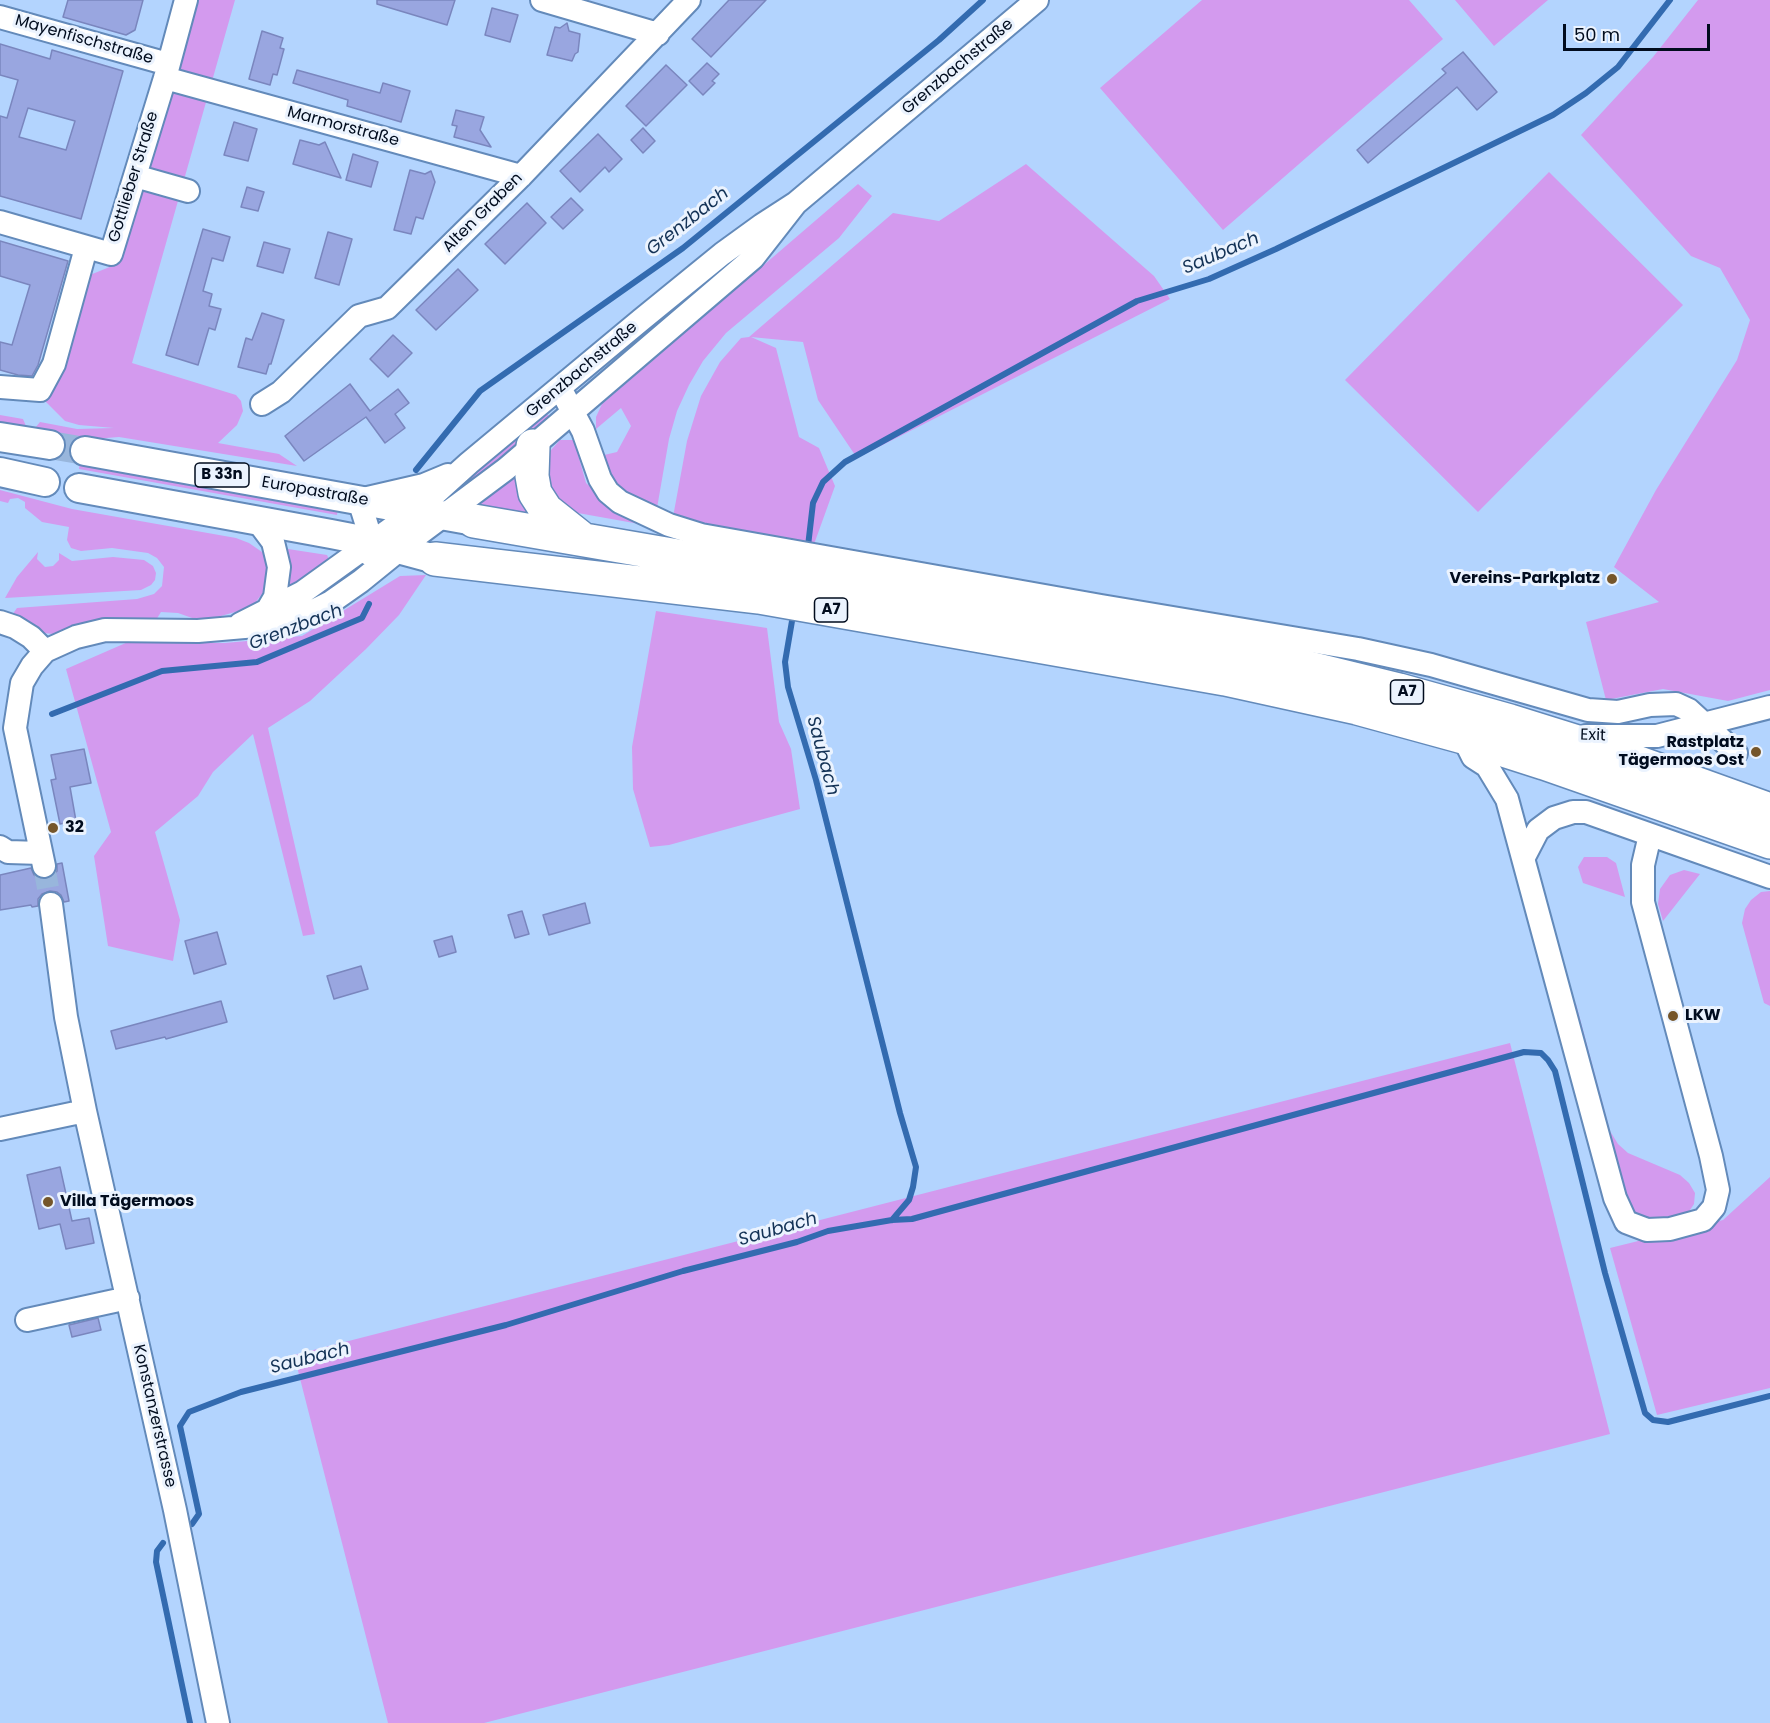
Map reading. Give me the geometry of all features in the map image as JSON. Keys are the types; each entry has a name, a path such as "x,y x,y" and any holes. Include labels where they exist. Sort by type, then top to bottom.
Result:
{"highway":[{"path":"533,446 532,468 535,493 546,510 581,538"},
{"name":"A7","path":"460,518 1257,657 1421,696 1556,735 1770,810"},
{"name":"A7","path":"418,538 1257,685 1357,708 1463,737 1770,842"}],"main road":[{"path":"0,436 50,445"},
{"name":"Europastraße","path":"85,451 359,500 418,538"},
{"path":"0,472 45,482"},
{"name":"Europastraße","path":"80,489 372,542 418,538 460,518"}],"street":[{"name":"Gottlieber Straße","path":"0,387 40,390 54,364 86,248 111,254 186,0"},
{"path":"542,0 658,34"},
{"name":"Alten Graben","path":"262,404 281,392 359,316 387,308 521,176 689,0"},
{"name":"Grenzbachstraße","path":"372,542 418,538 469,463 722,254 796,203 1037,0"},
{"name":"Mayenfischstraße","path":"0,16 166,71"},
{"name":"Marmorstraße","path":"166,71 521,176"},
{"path":"135,176 188,191"},
{"name":"Grenzbachstraße","path":"460,518 533,446 753,258 796,203"},
{"path":"0,222 86,248"},
{"path":"560,388 583,431 600,479 608,492 620,502 669,525 701,535 1358,649 1431,665 1588,710 1618,712 1658,704 1676,704 1689,710 1736,753"},
{"path":"361,581 372,542 359,500 424,485 469,463"},
{"path":"258,522 273,542 279,567 275,597 268,609"},
{"path":"0,847 8,852 42,859 15,728 22,683 32,666 45,651 76,637 105,630 198,631 265,626 293,621 331,603 418,538"},
{"path":"234,627 303,592 372,542"},
{"path":"0,622 15,627 31,637 45,651"},
{"name":"Exit","path":"1556,735 1642,737 1663,735 1770,706"},
{"path":"1463,737 1473,757 1487,766 1503,790 1510,807 1615,1198 1626,1222 1647,1230 1670,1229 1703,1220 1714,1207 1718,1190 1643,902 1642,865 1650,835"},
{"path":"1524,857 1538,830 1554,818 1573,812 1586,812 1770,877"},
{"path":"1710,820 1728,843 1770,858"},
{"name":"Konstanzerstrasse","path":"51,904 66,1017 85,1111 176,1515 218,1723"},
{"path":"0,1129 85,1111"},
{"path":"27,1320 128,1299"}],"shaded area":[{"path":"194,0 235,0 132,363 236,395 241,401 243,411 237,425 218,443 279,454 297,466 119,437 81,440 0,426 0,415 23,419 26,426 31,428 35,428 40,422 77,429 114,428 79,425 65,421 42,398 54,389 85,277 117,264"},
{"path":"1202,0 1409,0 1443,39 1223,230 1100,88"},
{"path":"1455,0 1548,0 1494,46"},
{"path":"1698,0 1770,0 1770,690 1728,701 1663,689 1606,700 1586,622 1659,602 1614,567 1656,490 1737,360 1750,320 1720,268 1691,256 1581,135 1653,57"},
{"path":"1026,164 1154,276 1170,299 857,458 818,400 803,342 751,337 776,348 799,437 819,448 835,486 813,547 707,529 673,517 687,441 701,396 720,362 741,338 749,337 893,213 939,221"},
{"path":"1549,172 1683,305 1478,512 1345,380"},
{"path":"858,184 872,196 839,238 726,333 703,361 677,411 669,439 657,508 625,495 611,477 604,455 617,452 631,426 621,408 596,429 596,417 602,404"},
{"path":"546,413 550,417 470,484 466,480"},
{"path":"560,440 574,440 586,483 614,508 645,525 561,510 543,485 543,459"},
{"path":"80,461 338,507 337,515 79,469"},
{"path":"521,470 541,517 476,508"},
{"path":"0,490 72,509 236,538 262,552 270,574 268,586 255,603 242,610 214,618 195,619 178,613 161,612 156,620 94,620 53,634 44,633 12,615 17,608 137,599 154,594 162,586 164,567 157,558 148,553 112,548 81,551 71,548 67,540 69,527 42,522 25,508 25,502 18,498 10,499 8,503 0,501"},
{"path":"288,549 327,555 331,564 292,589 288,585 285,553"},
{"path":"38,552 37,559 45,567 53,566 59,560 59,553 72,561 113,557 144,560 153,566 156,573 155,580 141,590 5,598 17,577"},
{"path":"426,575 399,615 366,649 310,701 268,728 315,934 303,936 253,734 213,772 198,796 155,832 180,920 173,961 108,946 94,856 111,832 66,669 128,642 225,643 302,636 400,576"},
{"path":"656,611 767,628 779,722 791,749 800,809 669,845 650,847 633,789 632,747"},
{"path":"1584,857 1607,857 1616,863 1625,897 1583,883 1578,867"},
{"path":"1684,870 1700,874 1663,921 1658,904 1660,889 1670,875"},
{"path":"1770,891 1770,1006 1764,1003 1742,923 1745,909 1751,900 1761,892"},
{"path":"1576,1004 1610,1131 1618,1144 1628,1153 1680,1175 1689,1183 1695,1193 1694,1204 1688,1213 1655,1222 1640,1218 1628,1209 1571,1005"},
{"path":"1510,1043 1610,1434 484,1723 388,1723 294,1355"},
{"path":"1770,1177 1770,1388 1657,1415 1610,1248 1723,1220"}],"building":[{"path":"68,0 143,0 135,30 126,35 63,17"},
{"path":"377,0 455,0 447,25 377,4"},
{"path":"729,0 766,0 711,57 692,39"},
{"path":"492,8 518,15 510,42 485,35"},
{"path":"567,23 569,31 580,34 578,52 572,61 547,55 555,27 560,28"},
{"path":"262,31 283,38 280,48 284,49 277,75 273,74 270,85 249,79"},
{"path":"0,44 50,59 52,50 123,71 81,219 0,196 0,116 7,118 18,80 0,75","holes":["28,108 75,121 66,150 19,137"]},
{"path":"1463,52 1497,92 1477,110 1457,87 1368,163 1357,150 1446,73 1442,69"},
{"path":"707,63 719,74 712,81 715,83 703,95 689,81"},
{"path":"666,65 687,85 646,126 626,106"},
{"path":"297,70 380,93 383,83 410,91 401,122 347,106 348,100 293,83"},
{"path":"456,110 484,117 480,130 491,147 454,137 457,126 452,125"},
{"path":"234,122 257,129 248,161 224,155"},
{"path":"643,128 655,141 643,153 631,140"},
{"path":"598,134 622,159 609,172 605,167 580,192 560,171"},
{"path":"300,140 319,145 325,142 341,178 293,164"},
{"path":"353,154 378,162 371,187 346,180"},
{"path":"410,170 425,174 431,171 435,182 423,219 416,217 411,234 394,230"},
{"path":"247,187 264,192 258,211 241,207"},
{"path":"571,198 583,210 563,229 551,217"},
{"path":"527,203 546,223 505,264 485,244"},
{"path":"203,229 230,237 223,261 212,258 203,291 212,294 209,306 221,309 215,330 209,328 198,365 166,355"},
{"path":"328,232 352,239 339,285 315,278"},
{"path":"0,241 68,261 38,365 32,376 0,370 0,342 12,345 30,285 0,276"},
{"path":"264,242 290,249 283,273 257,266"},
{"path":"458,269 478,290 436,330 416,310"},
{"path":"262,313 284,320 266,374 238,367 246,338 252,340"},
{"path":"393,335 412,353 388,377 370,359"},
{"path":"350,384 370,411 398,389 409,403 395,414 405,428 385,443 366,417 304,461 285,436"},
{"path":"84,749 91,783 70,787 76,821 60,824 51,780 56,779 51,755"},
{"path":"62,863 69,901 64,902 61,895 50,891 42,894 38,899 38,906 0,910 0,875 31,868 39,879 46,879 57,871 57,864"},
{"path":"585,903 590,923 549,935 543,915"},
{"path":"522,911 529,934 515,938 508,915"},
{"path":"217,932 226,964 194,974 185,941"},
{"path":"452,936 456,952 439,957 434,941"},
{"path":"361,966 368,989 334,999 327,976"},
{"path":"221,1001 227,1022 166,1039 165,1037 116,1049 111,1031"},
{"name":"Villa Tägermoos","path":"60,1167 72,1221 89,1218 94,1243 66,1249 60,1224 39,1229 27,1175"},
{"path":"98,1318 101,1330 72,1337 69,1325"}],"waterway":[{"name":"Grenzbach","path":"416,470 480,391 683,248 939,40 983,0"},
{"name":"Saubach","path":"808,546 813,503 823,482 845,462 1137,301 1209,279 1553,115 1586,93 1618,67 1670,0"},
{"name":"Grenzbach","path":"52,714 162,671 257,662 362,618 369,604"},
{"name":"Saubach","path":"792,621 785,662 788,687 816,780 900,1113 916,1167 909,1200 892,1220"},
{"path":"192,1524 199,1514 180,1426 189,1412 241,1392 506,1325 683,1271 797,1242 828,1231 892,1220 912,1219 1524,1052 1541,1053 1555,1071 1605,1273 1645,1413 1653,1420 1668,1422 1770,1396"},
{"name":"Saubach","path":"163,1543 157,1551 156,1562 190,1723"}],"tunnel":[{"path":"50,445 85,451"},
{"path":"44,866 51,904"}],"place":[{"name":"Vereins-Parkplatz","path":"1612,579"},
{"name":"Rastplatz Tägermoos Ost","path":"1756,752"},
{"name":"32","path":"53,828"},
{"name":"LKW","path":"1673,1016"},
{"name":"Villa Tägermoos","path":"48,1202"}]}
